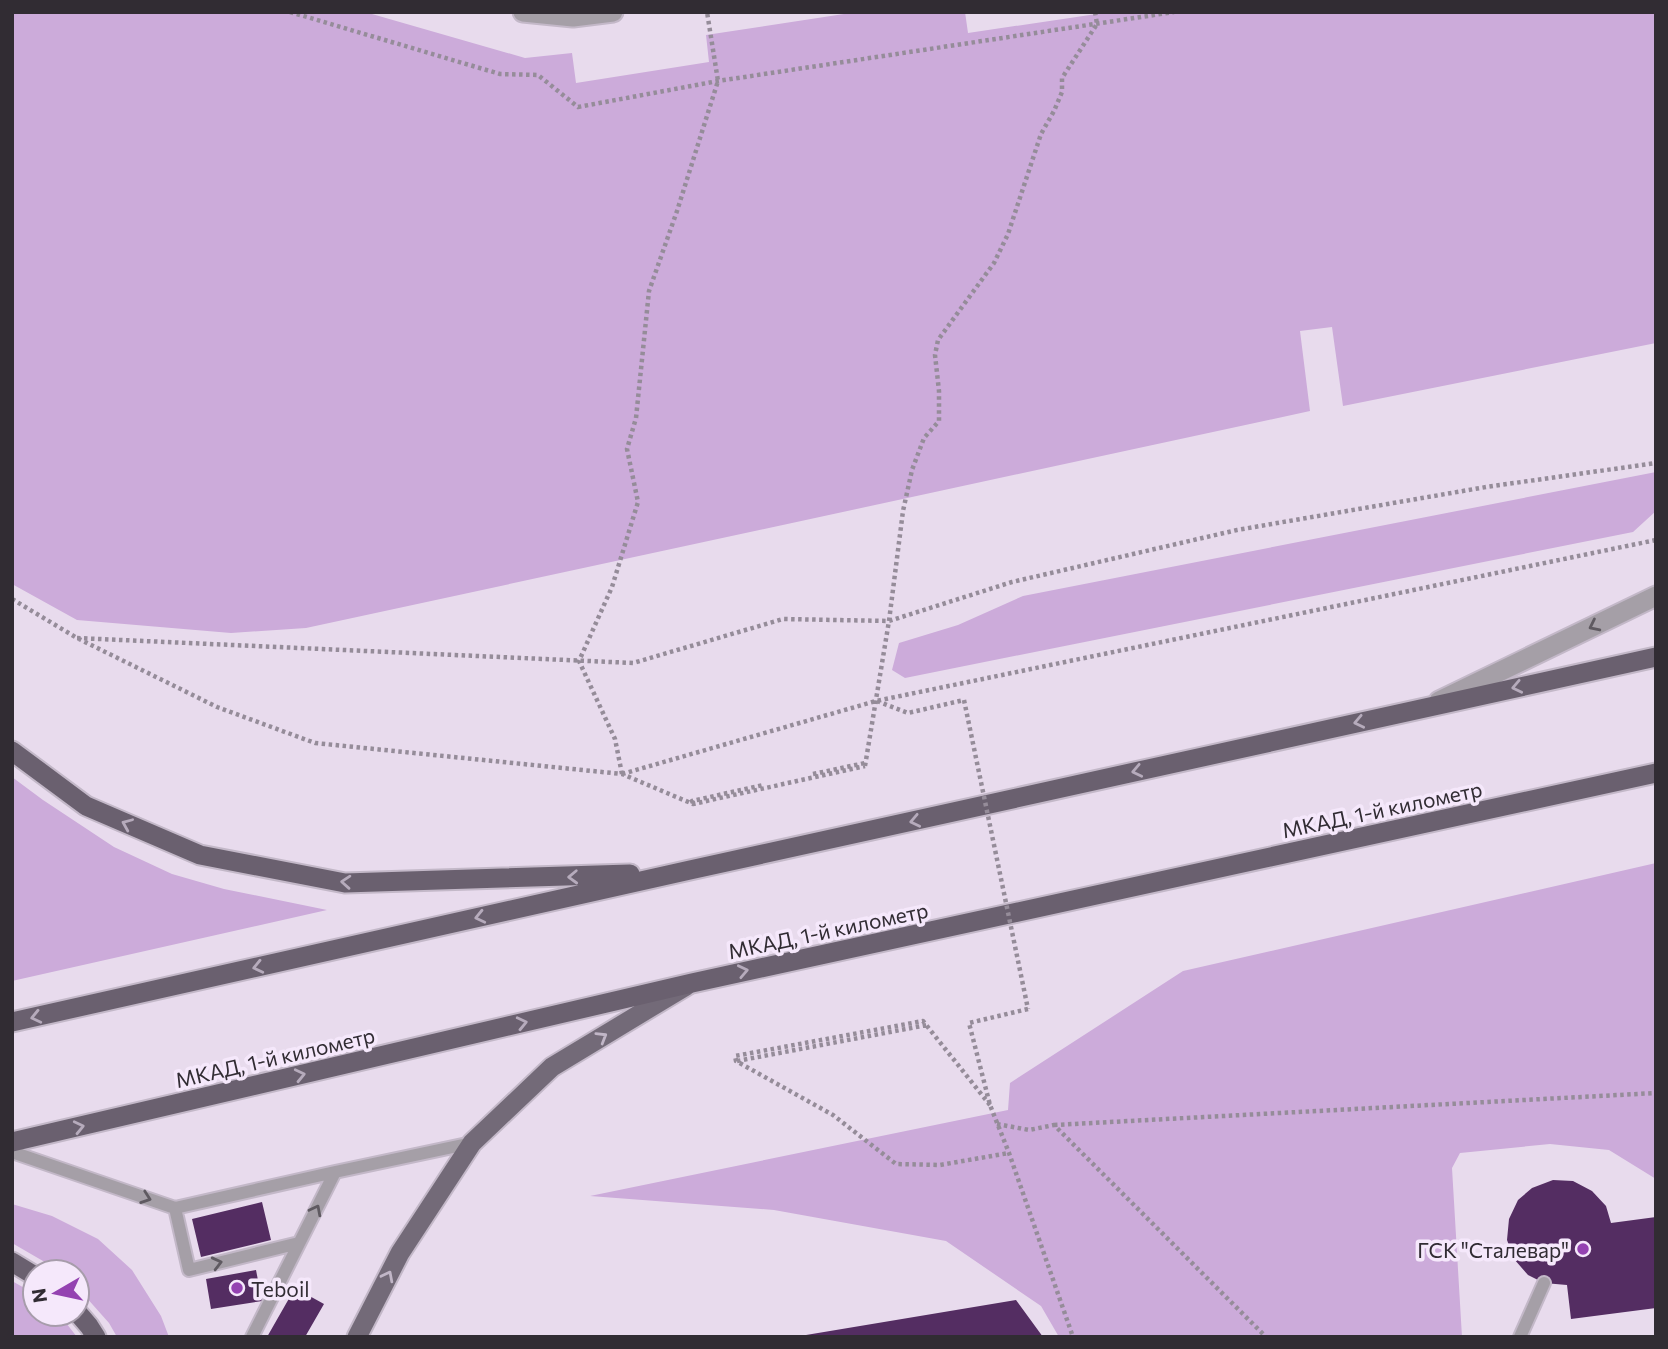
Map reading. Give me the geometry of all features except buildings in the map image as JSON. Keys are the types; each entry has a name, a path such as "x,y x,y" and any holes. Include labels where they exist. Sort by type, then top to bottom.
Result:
{"highway":[{"path":"12,1022 1656,657"},
{"path":"12,751 86,806 200,855 345,883 595,876 690,870"},
{"name":"МКАД, 1-й километр","path":"12,1142 692,983 1656,773"}],"main road":[{"path":"357,1337 400,1253 472,1143 552,1067 692,983"}],"street":[{"path":"523,12 573,17 612,12"},
{"path":"1426,708 1656,596"}],"lane":[{"path":"12,1153 175,1208 472,1143"},
{"path":"252,1337 335,1172"},
{"path":"175,1208 189,1270 299,1243"},
{"path":"1520,1337 1544,1283"}],"path":[{"path":"290,12 500,74 538,75 578,107 718,81 1174,12"},
{"path":"622,774 615,739 579,661 612,587 638,502 627,449 636,418 649,291 718,81 707,12"},
{"path":"12,599 77,638 217,707 314,743 622,774 693,804 865,766 889,621 903,511 912,470 924,438 939,421 935,355 938,340 994,263 1008,234 1041,134 1055,111 1062,92 1062,78 1097,24 1095,12"},
{"path":"77,638 634,663 783,619 889,621 1012,582 1237,530 1486,487 1656,463"},
{"path":"622,774 876,701 1656,540"},
{"path":"876,701 908,713 964,700 1028,1009 969,1023 990,1105 1074,1337"},
{"path":"990,1105 923,1021 735,1056 736,1061 833,1115 896,1164 940,1165 1009,1153"},
{"path":"997,1124 1029,1130 1054,1125 1656,1093"},
{"path":"1054,1125 1266,1337"}],"shaded area":[{"path":"12,12 365,12 525,58 572,53 576,83 709,62 706,35 857,12 965,12 968,33 1110,12 1656,12 1656,343 1343,406 1332,327 1300,331 1310,411 306,628 231,633 77,620 12,584"},
{"path":"1656,472 1656,511 1633,532 905,678 892,670 899,643 958,625 1023,596"},
{"path":"12,777 114,847 172,874 224,889 327,910 12,981"},
{"path":"1656,863 1656,1179 1609,1150 1550,1144 1460,1153 1452,1168 1462,1337 1059,1337 1041,1306 946,1241 774,1210 590,1196 1008,1110 1010,1083 1183,971"},
{"path":"12,1204 52,1216 98,1239 132,1270 161,1316 169,1337 117,1337 91,1303 91,1258 38,1258 12,1243"},
{"path":"12,1281 21,1286 21,1328 70,1328 77,1337 12,1337"}],"place":[{"name":"ГСК \"Сталевар\"","path":"1583,1249"},
{"name":"Teboil","path":"237,1288"}]}
